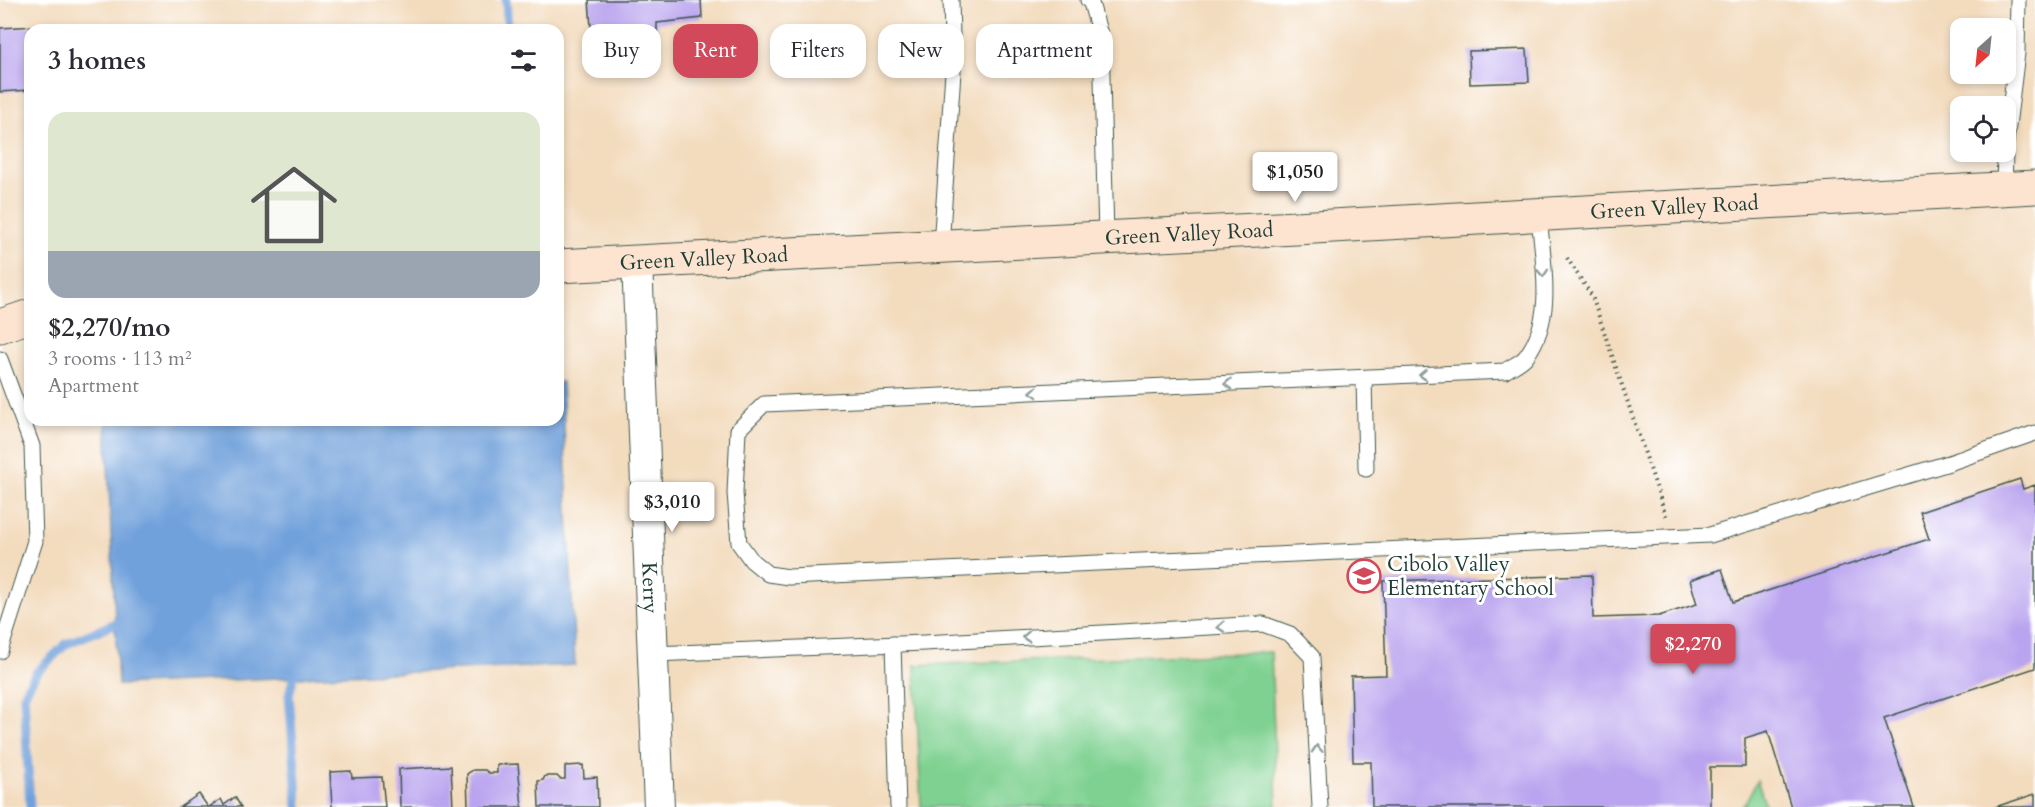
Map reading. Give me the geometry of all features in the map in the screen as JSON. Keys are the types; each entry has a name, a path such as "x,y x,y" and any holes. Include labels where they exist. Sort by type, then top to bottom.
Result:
{"street":[{"name":"Green Valley Road","path":"564,266 2020,188"},
{"name":"Kerry","path":"637,261 659,807"},
{"path":"0,326 24,318"}],"lane":[{"path":"941,246 952,72 951,0"},
{"path":"1088,0 1091,3 1101,38 1106,237"},
{"path":"2012,96 2017,53 2018,0"},
{"path":"2009,162 2020,188"},
{"path":"1539,214 1544,313 1539,334 1526,357 1505,370 764,404 738,430 735,493 739,543 752,561 768,574 789,577 1710,535 1949,463 2035,433"},
{"path":"0,359 24,424"},
{"path":"1364,378 1366,469"},
{"path":"0,651 35,541 32,446 25,426"},
{"path":"653,654 893,644 1263,624 1290,634 1312,657 1320,807"},
{"path":"893,644 898,807"}],"path":[{"path":"1539,214 1592,296 1673,537"}],"green space":[{"path":"1271,652 1277,807 921,807 915,665"},
{"path":"1757,780 1766,807 1741,807 1744,805"}],"water":[{"path":"106,426 564,426 575,665 118,685"}],"building":[{"path":"589,0 701,0 702,18 657,24 591,24"},
{"path":"24,27 24,90 0,92 0,28"},
{"path":"1527,49 1529,82 1470,84 1469,51"},
{"path":"2020,479 2023,489 2035,485 2035,668 1884,718 1914,807 1791,807 1768,731 1745,738 1745,767 1710,767 1710,807 1372,807 1371,762 1353,762 1351,676 1386,675 1383,581 1592,575 1593,618 1659,616 1697,604 1690,580 1722,569 1733,602 1929,539 1920,512"},
{"path":"518,764 522,807 468,807 467,774 473,770 497,773 497,765"},
{"path":"583,765 584,778 597,777 598,807 539,807 538,781 543,780 545,776 565,779 565,766"},
{"path":"451,766 453,807 400,807 399,769"},
{"path":"351,771 352,778 382,777 385,807 332,807 330,772"},
{"path":"199,794 208,807 180,807"},
{"path":"2035,794 2035,807 1995,807"},
{"path":"235,797 241,807 209,807 221,799 224,805"}],"waterway":[{"path":"506,0 508,24"},
{"path":"30,807 24,695 36,673 66,644 126,619"},
{"path":"296,667 289,695 298,807"}],"place":[{"name":"Cibolo Valley Elementary School","path":"1364,576"}]}
